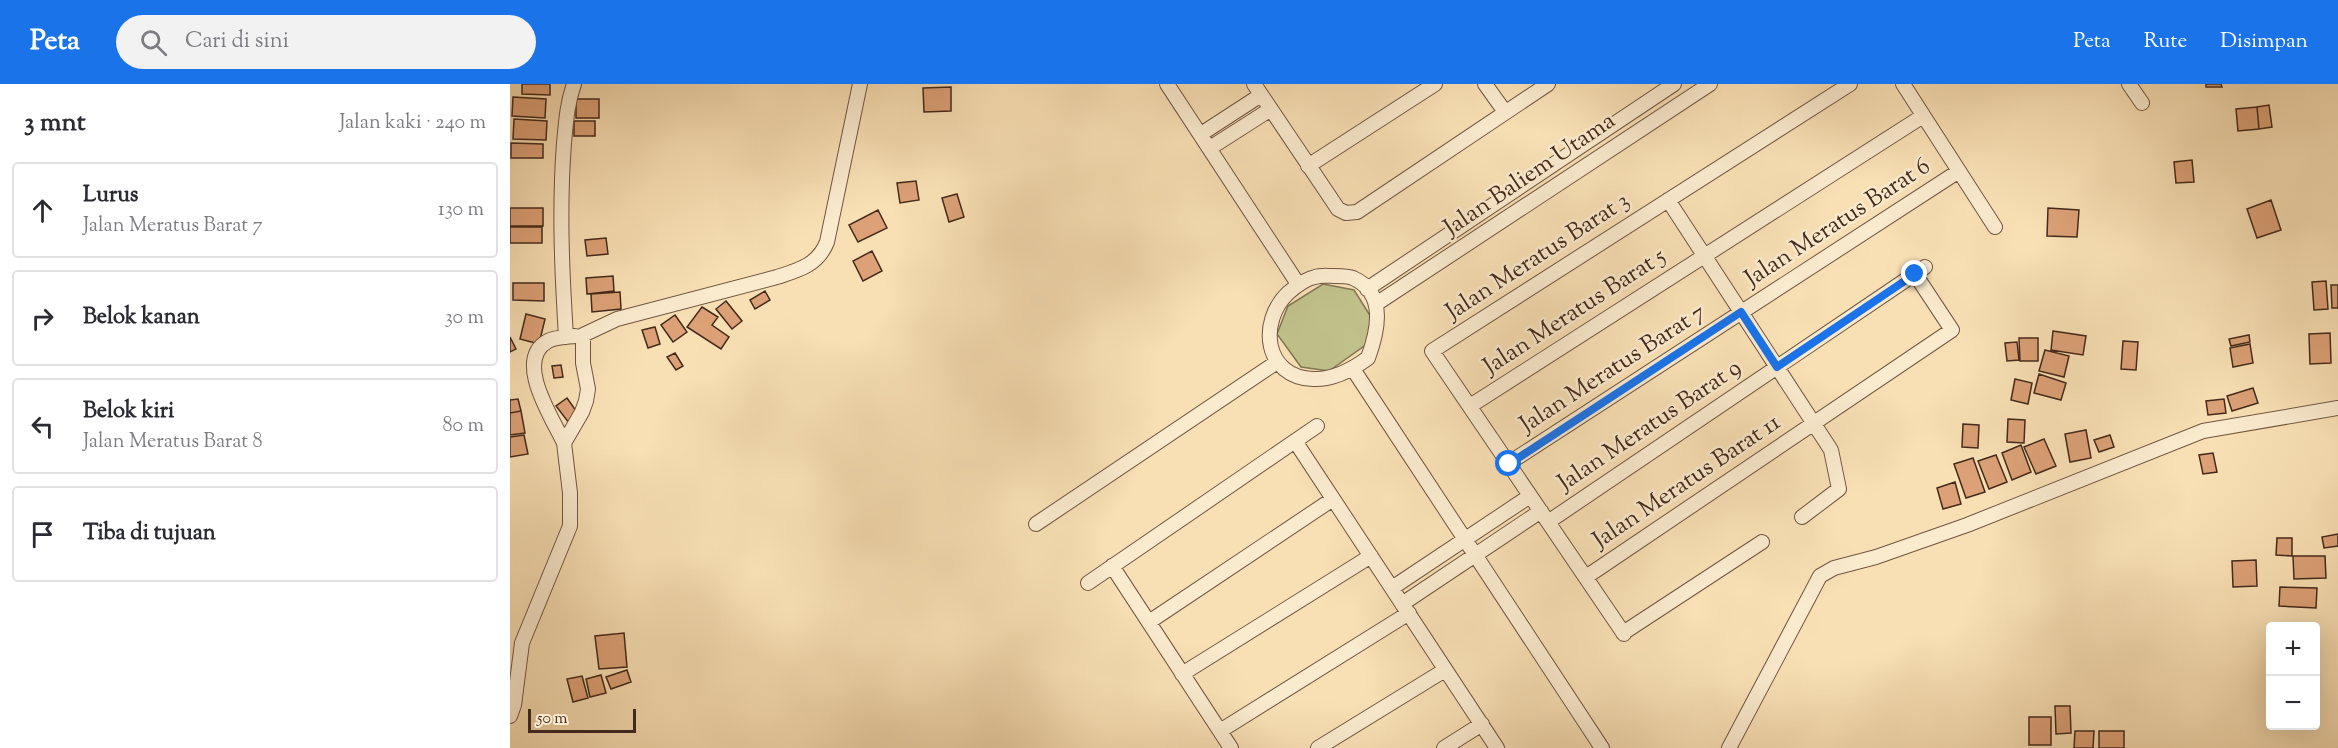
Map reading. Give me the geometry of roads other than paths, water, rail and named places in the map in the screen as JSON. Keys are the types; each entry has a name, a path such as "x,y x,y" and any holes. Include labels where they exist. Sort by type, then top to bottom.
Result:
{"street":[{"path":"566,338 562,266 561,172 566,111 574,84"},
{"path":"510,716 514,705 522,643 570,526 570,493 564,443 538,390 533,365 535,355 542,345 550,340 583,335 617,319 777,277 803,269 816,261 827,242 860,84"},
{"path":"1167,84 1298,284"},
{"path":"1308,166 1435,84"},
{"path":"1485,84 1505,112"},
{"path":"1201,134 1258,89 1338,209 1346,213 1357,212 1548,84"},
{"name":"Jalan Baliem Utama","path":"1367,289 1674,84"},
{"name":"Jalan Baliem Utama","path":"1376,304 1710,84"},
{"name":"Jalan Meratus Barat 3","path":"1470,406 1432,351 1850,84"},
{"path":"1903,84 1995,227"},
{"path":"2129,84 2142,103"},
{"path":"1210,148 1271,109"},
{"name":"Jalan Meratus Barat 5","path":"1470,406 1923,116"},
{"name":"Jalan Meratus Barat 6","path":"1741,312 1959,171"},
{"path":"1668,200 1831,450 1839,489 1802,517"},
{"name":"Jalan Meratus Barat 9","path":"1220,730 1405,609 1476,555 1545,517 1777,367 1920,270 1952,330"},
{"path":"1334,276 1353,278 1367,289 1376,304 1378,321 1368,358 1353,369 1313,379 1291,374 1277,362 1270,346 1270,324 1278,303 1298,284 1315,277 1334,276"},
{"name":"Jalan Meratus Barat 7","path":"1509,464 1741,312"},
{"name":"Jalan Meratus Barat 11","path":"1586,577 1952,330"},
{"path":"564,443 586,401 588,389 583,363 583,335"},
{"path":"1036,524 1277,362"},
{"path":"1353,369 1602,748"},
{"path":"1470,406 1624,634 1762,542"},
{"path":"1730,748 1809,595 1820,576 1834,568 1876,557 1967,525 2204,431 2232,424 2338,408"},
{"path":"1088,583 1317,426"},
{"path":"1295,441 1497,748"},
{"path":"1392,588 1530,496"},
{"path":"1149,622 1333,499"},
{"path":"1182,674 1371,556"},
{"path":"1112,566 1231,748"},
{"path":"1318,748 1445,669"},
{"path":"1444,748 1482,724"}]}
